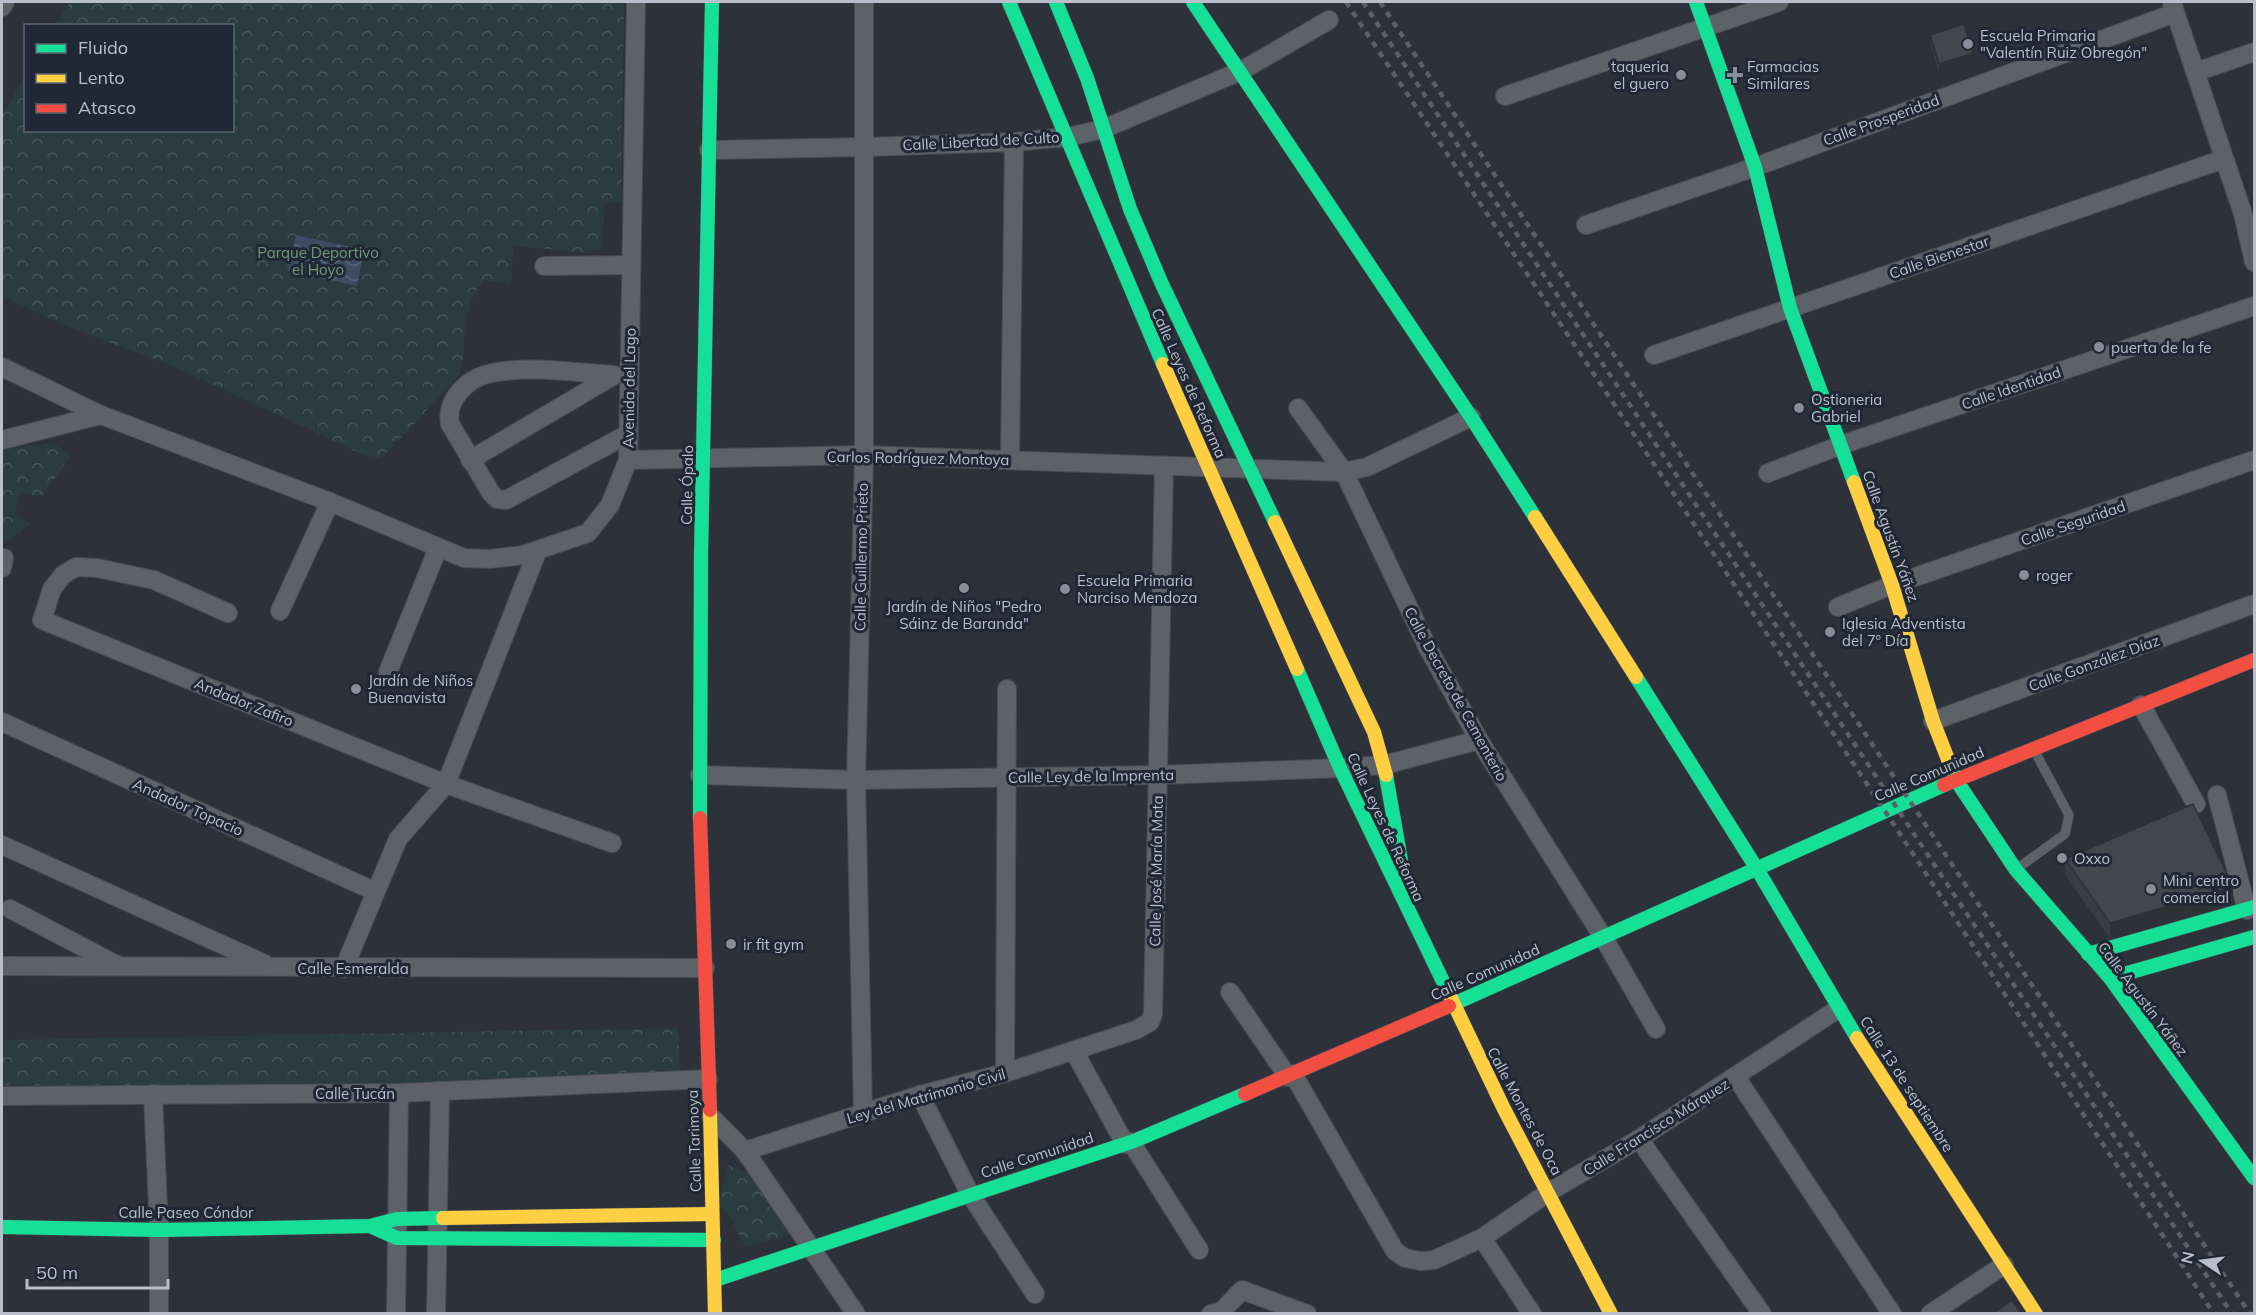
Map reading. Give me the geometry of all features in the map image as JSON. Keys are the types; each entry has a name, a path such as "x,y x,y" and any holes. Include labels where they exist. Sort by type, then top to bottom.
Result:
{"street":[{"path":"2,7 5,2"},
{"name":"Avenida del Lago","path":"2,367 100,415 330,502 464,558 490,559 537,552 554,543 588,533 610,505 628,460 622,375 631,265 636,2"},
{"name":"Calle Ópalo","path":"705,968 700,776 712,2"},
{"name":"Calle Guillermo Prieto","path":"862,1113 856,780 864,455 866,147 864,2"},
{"name":"Calle Leyes de Reforma","path":"1008,2 1340,768 1412,922"},
{"name":"Calle Leyes de Reforma","path":"1056,2 1087,78 1130,209 1248,468 1355,688 1374,732 1384,765 1412,922"},
{"name":"Calle 13 de septiembre","path":"1193,2 1471,417 1757,868 1838,1010 2036,1314"},
{"name":"Calle Agustín Yáñez","path":"1696,2 1755,167 1790,308 1892,585 1934,722 1956,780 2016,870 2110,978 2254,1178"},
{"path":"1505,96 1779,2"},
{"path":"2173,7 2224,159 2248,212 2254,262"},
{"name":"Calle Prosperidad","path":"1586,225 1755,167 2173,7"},
{"name":"Calle Libertad de Culto","path":"709,150 1014,142 1068,136 1103,129 1241,72 1329,20"},
{"path":"2196,72 2254,52"},
{"path":"1010,460 1014,142"},
{"name":"Calle Bienestar","path":"1654,355 2224,159"},
{"path":"544,266 631,265"},
{"name":"Calle Identidad","path":"1768,473 1841,445 2254,306"},
{"path":"622,375 492,373 469,382 453,400 448,414 450,424 470,460 496,499 506,500 628,435"},
{"path":"470,460 622,375"},
{"name":"Calle Decreto de Cementerio","path":"1298,408 1344,472 1428,648 1479,740 1603,937 1656,1029"},
{"path":"2,440 100,415"},
{"name":"Carlos Rodríguez Montoya","path":"628,460 864,455 1344,472 1367,467 1471,417"},
{"name":"Calle Seguridad","path":"1838,606 1892,585 2254,460"},
{"name":"Calle José María Mata","path":"1150,1022 1159,775 1164,467"},
{"path":"280,611 330,502"},
{"path":"388,672 438,548"},
{"path":"344,968 374,891 399,838 446,784 537,552"},
{"name":"Andador Zafiro","path":"228,613 154,580 97,568 76,567 63,575 52,589 42,620 446,784 612,843"},
{"name":"Calle González Díaz","path":"1934,722 2254,603"},
{"name":"Calle Comunidad","path":"715,1280 1128,1143 1452,1005 1956,780 2254,660"},
{"path":"1005,1073 1007,689"},
{"path":"2141,705 2196,804"},
{"name":"Andador Topacio","path":"2,722 374,891"},
{"name":"Calle Ley de la Imprenta","path":"700,776 856,780 1159,775 1340,768 1384,765 1479,740"},
{"path":"2088,954 2251,909 2217,795"},
{"path":"2,845 272,968"},
{"path":"10,909 120,967"},
{"name":"Calle Montes de Oca","path":"1412,922 1504,1109 1550,1192 1611,1314"},
{"path":"2110,978 2254,937"},
{"name":"Calle Esmeralda","path":"2,966 705,968"},
{"name":"Calle Tarimoya","path":"705,968 716,1314"},
{"path":"1230,992 1291,1075"},
{"name":"Calle Francisco Márquez","path":"1291,1075 1395,1251 1405,1258 1420,1262 1434,1260 1482,1238 1550,1192 1639,1139 1838,1010"},
{"name":"Ley del Matrimonio Civil","path":"745,1151 920,1095 1005,1073 1136,1030 1150,1022"},
{"path":"1074,1051 1128,1143 1199,1250"},
{"path":"1736,1077 1892,1314"},
{"name":"Calle Tucán","path":"2,1096 399,1093 708,1079"},
{"path":"436,1314 440,1091"},
{"path":"396,1314 399,1093"},
{"path":"153,1094 159,1230 159,1314"},
{"path":"920,1095 970,1194 1035,1294"},
{"path":"711,1117 745,1151 856,1314"},
{"path":"1639,1139 1762,1314"},
{"name":"Calle Paseo Cóndor","path":"2,1227 159,1230 370,1226 397,1219 712,1214"},
{"name":"Calle Paseo Cóndor","path":"370,1226 397,1238 714,1240"},
{"path":"1482,1238 1532,1314"},
{"path":"1930,1314 2004,1265"},
{"path":"1219,1313 1242,1290 1307,1314"}],"lane":[{"path":"2016,870 2065,834 2069,814 2033,748"}],"green space":[{"name":"Parque Deportivo el Hoyo","path":"70,2 624,2 621,202 604,203 602,249 582,252 513,246 511,285 484,280 470,303 465,325 460,374 389,451 379,458 364,455 175,367 71,328 2,296 2,116 24,78 24,132 234,132 234,24 57,24"},
{"path":"52,443 71,455 42,497 21,493 14,514 31,523 2,545 2,450"},
{"path":"678,1028 681,1085 2,1085 2,1040"},
{"path":"728,1165 747,1173 793,1234 746,1247 729,1215 718,1205"}],"water":[{"path":"296,235 364,250 357,286 288,271"}],"building":[{"path":"1964,24 1973,53 1939,64 1930,35"},
{"name":"Mini centro comercial","path":"2193,804 2233,887 2110,923 2065,859"},
{"path":"2012,1300 2022,1314 1992,1314"}],"railway":[{"path":"1346,2 1885,811 2214,1314"},
{"path":"1363,2 2232,1314"},
{"path":"1380,2 2250,1314"}],"traffic: fast":[{"path":"700,818 701,556 712,2"},
{"path":"1009,2 1163,364"},
{"path":"1056,2 1087,78 1130,209 1161,282 1275,522"},
{"path":"1193,2 1471,417 1535,517"},
{"path":"1696,2 1755,167 1790,308 1854,482"},
{"path":"1297,669 1340,768 1451,998"},
{"path":"1636,677 1757,869 1857,1038"},
{"path":"1951,767 1956,780 2016,870 2110,978 2254,1178"},
{"path":"1386,775 1406,889"},
{"path":"1449,1006 1944,785"},
{"path":"2088,954 2254,907"},
{"path":"2110,978 2254,937"},
{"path":"715,1280 1134,1141 1245,1094"},
{"path":"2,1227 159,1230 370,1226 397,1219 443,1218"},
{"path":"370,1226 397,1238 714,1240"}],"traffic: slow":[{"path":"1163,364 1297,669"},
{"path":"1854,482 1892,585 1933,721 1951,767"},
{"path":"1535,517 1636,677"},
{"path":"1275,522 1374,732 1386,775"},
{"path":"1451,998 1504,1109 1611,1314"},
{"path":"1857,1038 2036,1314"},
{"path":"710,1110 715,1314"},
{"path":"443,1218 712,1214"}],"traffic: jam":[{"path":"1944,785 2254,660"},
{"path":"700,818 710,1110"},
{"path":"1245,1094 1449,1006"}],"place":[{"name":"Escuela Primaria \"Valentín Ruiz Obregón\"","path":"1968,44"},
{"name":"taqueria el guero","path":"1681,75"},
{"name":"Farmacias Similares","path":"1735,75"},
{"name":"puerta de la fe","path":"2099,347"},
{"name":"Ostioneria Gabriel","path":"1799,408"},
{"name":"roger","path":"2024,575"},
{"name":"Jardín de Niños \"Pedro Sáinz de Baranda\"","path":"964,588"},
{"name":"Escuela Primaria Narciso Mendoza","path":"1065,589"},
{"name":"Iglesia Adventista del 7º Día","path":"1830,632"},
{"name":"Jardín de Niños Buenavista","path":"356,689"},
{"name":"Oxxo","path":"2062,858"},
{"name":"Mini centro comercial","path":"2151,889"},
{"name":"ir fit gym","path":"731,944"}]}
